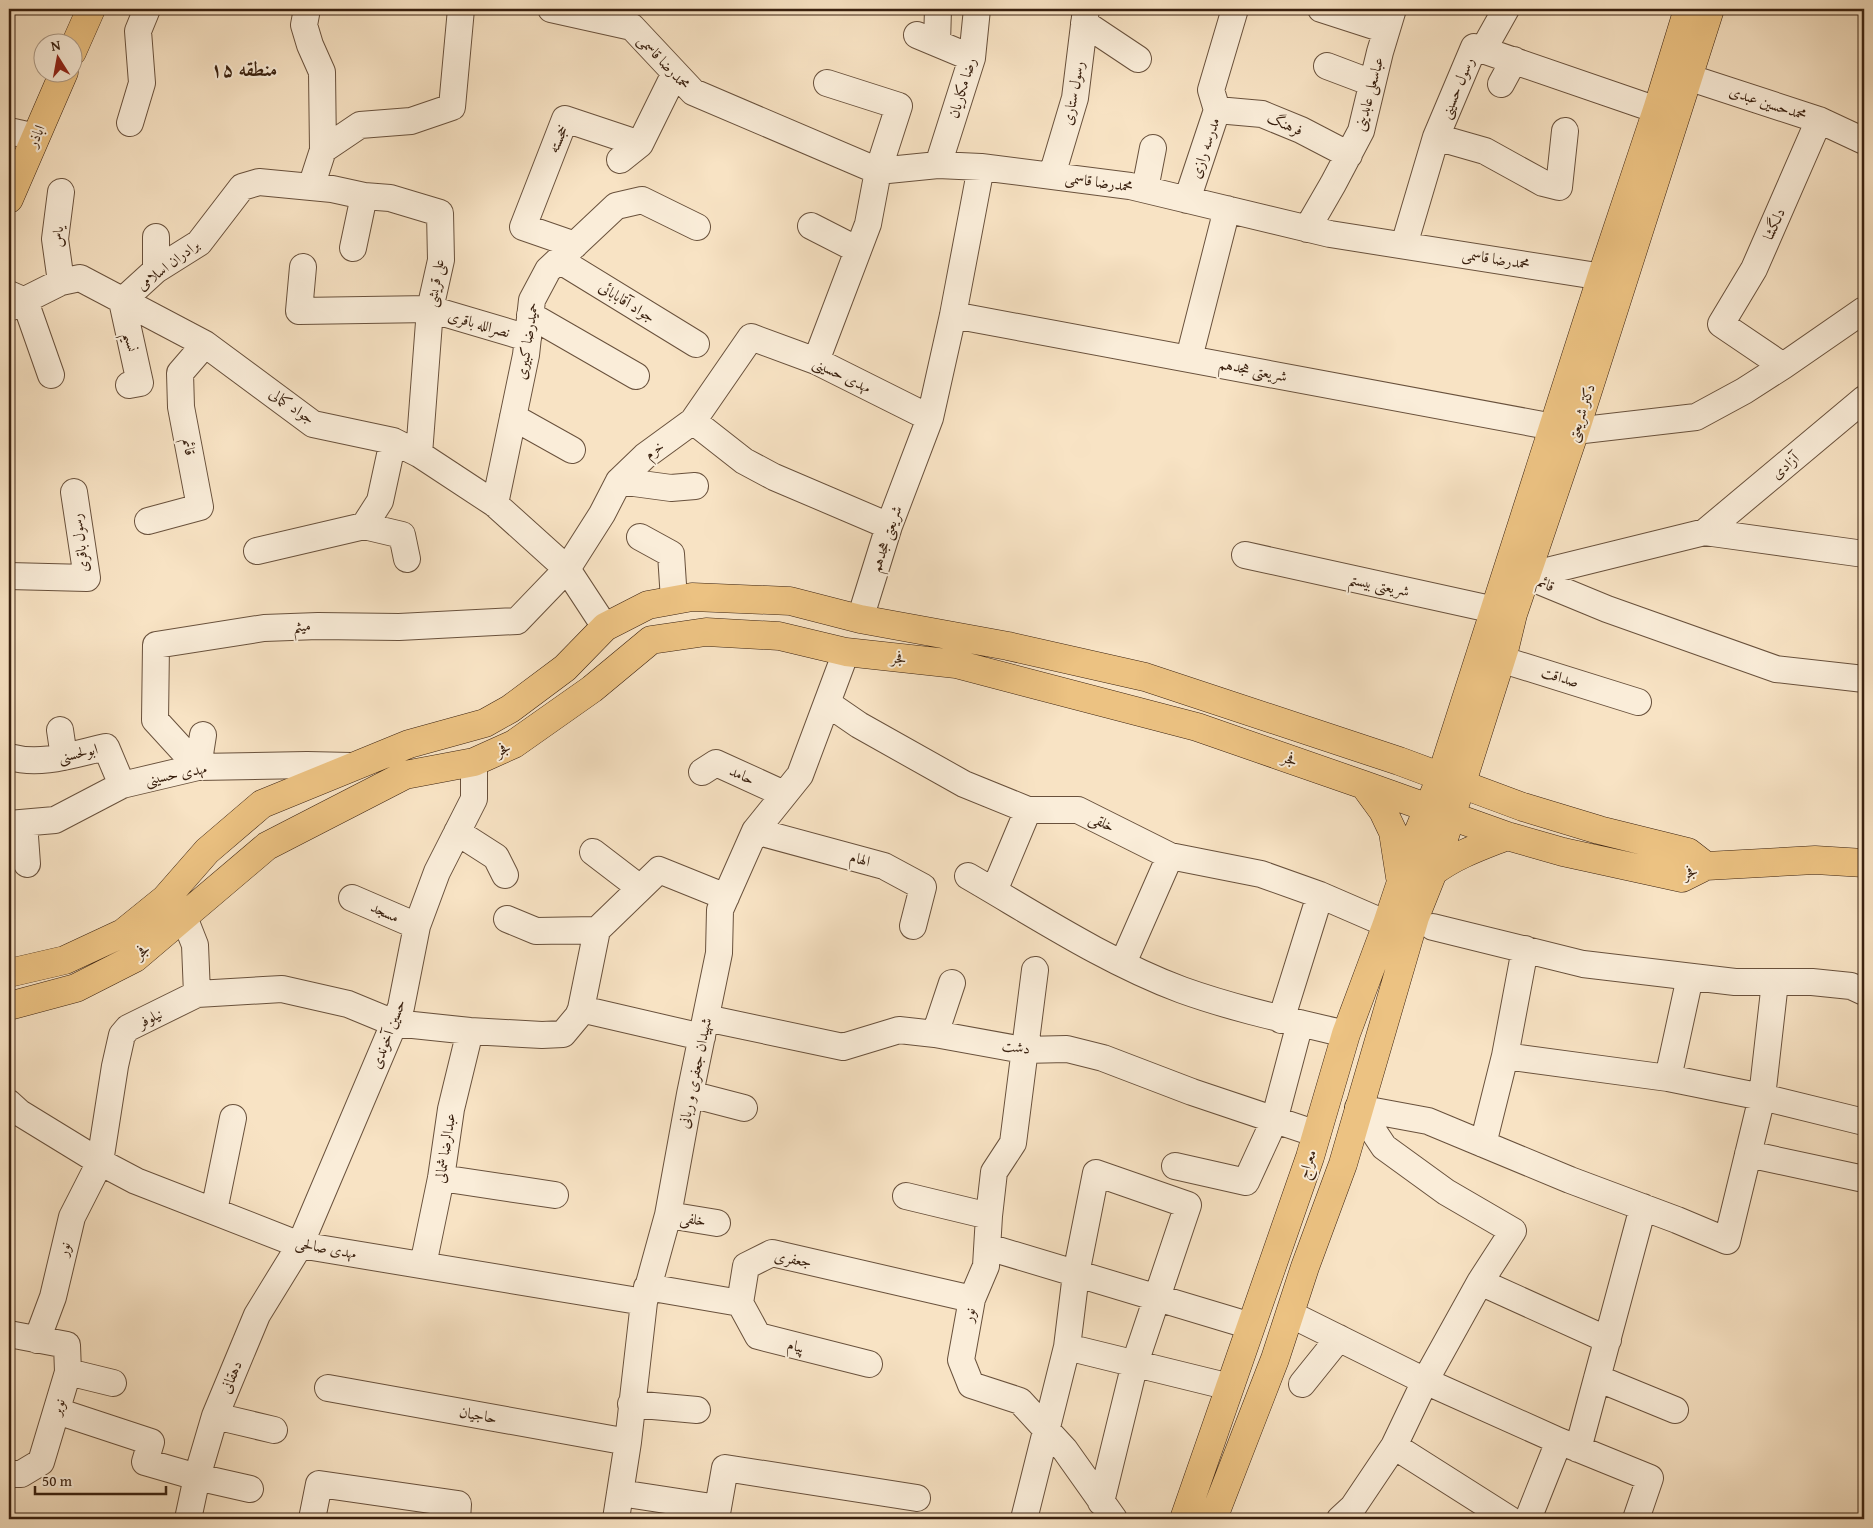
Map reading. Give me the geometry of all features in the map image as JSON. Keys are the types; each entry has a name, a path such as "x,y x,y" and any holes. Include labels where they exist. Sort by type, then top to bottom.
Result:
{"main road":[{"path":"79,32 87,10"},
{"name":"دکتر شریعتی","path":"1440,776 1491,656 1679,74 1692,13"},
{"name":"اباذر","path":"9,199 16,163 36,136 60,82"},
{"path":"9,974 64,960 123,933 165,899 207,851 262,804 409,744 485,723 510,709 565,668 605,627 648,605 692,597 790,601 860,619 1008,646 1145,677 1440,776 1523,807 1590,827 1688,852 1706,866"},
{"path":"846,652 860,619"},
{"name":"فجر","path":"9,1006 76,988 135,958 268,846 405,775 474,762 514,744 592,689 651,640 706,632 779,636 846,652 956,664 1197,727 1507,836 1563,852 1682,878 1706,866 1815,860 1864,863"},
{"name":"دکتر شریعتی","path":"1440,813 1440,776 1491,656"},
{"path":"1364,785 1383,811 1393,832 1401,880"},
{"path":"1213,1519 1275,1359 1343,1164 1415,917 1433,872 1440,813"},
{"name":"معراج","path":"1184,1519 1317,1134 1346,1034 1387,924 1414,840 1440,813"},
{"path":"1433,872 1458,856 1507,836"},
{"path":"64,960 76,988"}],"street":[{"path":"130,123 142,83 138,31 147,9"},
{"path":"307,9 304,25 322,72 323,150 311,187"},
{"path":"323,150 360,125 411,121 452,107 461,9"},
{"path":"552,9 638,18"},
{"path":"938,9 927,39 972,58"},
{"name":"رضا مکاریان","path":"938,165 972,58 977,9"},
{"name":"مدرسه رازی","path":"1187,200 1217,110 1212,90 1235,9"},
{"path":"1321,9 1390,19"},
{"path":"1483,50 1506,9"},
{"path":"1085,16 1138,59"},
{"name":"رسول ستاری","path":"1052,175 1075,98 1085,16"},
{"name":"محمدرضا قاسمی","path":"638,18 675,73 693,92 878,171 938,165 982,167 1130,186 1330,234 1612,278"},
{"name":"عباسعلی عابدینی","path":"1307,228 1361,130 1390,19"},
{"name":"رسول حسینی","path":"1404,245 1436,137 1474,47 1667,112"},
{"path":"1501,84 1514,60"},
{"path":"1327,66 1372,83"},
{"name":"خجسته","path":"567,252 523,227 565,119 630,152 675,73"},
{"name":"محمدحسین عبدی","path":"1679,74 1819,120 1864,141"},
{"path":"816,361 868,224 878,171 899,106 827,83"},
{"name":"فرهنگ","path":"1217,110 1262,114 1301,130 1348,155"},
{"name":"دلگشا","path":"1783,366 1721,324 1754,269 1819,120"},
{"path":"9,131 36,136"},
{"path":"1436,137 1485,151 1543,183 1559,187 1565,131"},
{"path":"1146,189 1153,148"},
{"name":"شریعتی هجدهم","path":"860,619 889,526 930,418 953,315 982,167"},
{"name":"برادران اسلامی","path":"122,301 156,270 199,243 242,187 258,182 311,187"},
{"name":"علی قریشی","path":"311,187 364,196 390,198 440,214 440,260 430,309 419,454"},
{"name":"یاس","path":"61,192 56,239 61,282"},
{"path":"353,248 364,196"},
{"name":"حمیدرضا کبیری","path":"495,504 513,417 532,300 548,270 616,206 642,200 697,226"},
{"path":"1189,358 1227,209"},
{"path":"811,226 858,250"},
{"path":"156,237 156,270"},
{"name":"جواد آقابابائی","path":"567,252 696,344"},
{"name":"نصرالله باقری","path":"303,267 300,311 430,309 529,326 636,376"},
{"name":"جواد کمالی","path":"14,301 61,282 80,278 205,344 313,424 394,441 419,454 495,504 567,569 605,627"},
{"path":"1857,314 1864,292"},
{"path":"14,301 51,375"},
{"name":"نسیم","path":"122,301 135,384"},
{"name":"شریعتی هجدهم","path":"953,315 1565,428 1696,417 1744,391 1857,314"},
{"name":"مهدی حسینی","path":"751,337 816,361 930,418"},
{"name":"خرم","path":"567,569 602,514 619,481 645,456 693,422 751,337"},
{"name":"قائم","path":"148,520 200,507 181,407 180,373 205,344"},
{"name":"آزادی","path":"1705,532 1864,399"},
{"path":"513,417 572,450"},
{"path":"693,422 744,461 774,477 889,526"},
{"path":"364,526 380,501 394,441"},
{"path":"619,481 671,488 695,486"},
{"name":"رسول باقری","path":"9,576 87,578 74,492"},
{"path":"257,551 364,526 402,535 407,559"},
{"name":"قائم","path":"1517,573 1705,532 1864,554"},
{"path":"640,536 671,554 674,600"},
{"name":"شریعتی بیستم","path":"1244,556 1504,612"},
{"name":"میثم","path":"198,767 154,720 156,645 264,628 318,626 400,627 517,621 567,569"},
{"name":"قائم","path":"1517,573 1607,609 1776,668 1864,679"},
{"name":"شهیدان جعفری و ربانی","path":"616,1519 628,1442 645,1295 668,1215 690,1094 719,953 720,910 755,831 800,775 846,652"},
{"name":"صداقت","path":"1491,656 1638,702"},
{"name":"خلقی","path":"827,703 858,725 964,784 1028,810 1078,810 1170,856 1261,874 1320,895 1387,924"},
{"path":"60,730 64,757"},
{"path":"198,767 204,735"},
{"name":"ابولحسنی","path":"9,756 19,760 45,761 106,747 122,786"},
{"name":"حسین آخوندی","path":"300,1245 401,1007 417,926 437,872 474,799 474,762"},
{"name":"حامد","path":"702,772 716,763 784,794"},
{"name":"مهدی حسینی","path":"17,824 55,820 122,786 198,767 307,764 352,766"},
{"path":"994,891 1028,810"},
{"path":"17,824 26,864"},
{"name":"الهام","path":"755,831 884,866 923,887 913,926"},
{"path":"457,832 496,857 505,875"},
{"path":"593,852 640,888"},
{"path":"1123,963 1170,856"},
{"path":"184,917 195,945 197,994 282,989 348,1004 394,1023 470,1031 542,1035 563,1034 578,1016 597,930 660,870 726,898"},
{"path":"968,876 1073,938 1182,990 1290,1021 1346,1034"},
{"path":"1175,1166 1246,1182 1274,1120 1290,1021 1320,895"},
{"name":"مسجد","path":"352,898 417,926"},
{"path":"507,920 536,931 597,930"},
{"path":"1433,927 1583,964 1735,982 1812,982 1852,986 1864,992"},
{"path":"1484,1144 1525,949"},
{"name":"نور","path":"1035,970 1023,1050 1013,1143 994,1172 986,1266 972,1299 961,1360 971,1385 1020,1401 1065,1450 1107,1510"},
{"path":"1668,1078 1690,977"},
{"path":"1358,1108 1428,1121 1570,1180 1727,1241 1762,1098 1775,982"},
{"path":"935,1034 952,983"},
{"name":"نیلوفر","path":"100,1162 115,1066 122,1035 128,1028 197,994"},
{"name":"دشت","path":"581,1009 843,1047 899,1030 935,1034 1023,1050 1067,1049 1103,1058 1317,1134"},
{"name":"عبدالرضا شمالی","path":"423,1265 441,1178 451,1109 470,1031"},
{"path":"1504,1056 1668,1078 1864,1122"},
{"path":"690,1094 744,1108"},
{"path":"1340,1519 1353,1507 1394,1446 1425,1381 1480,1282 1513,1231 1446,1192 1384,1147 1358,1108"},
{"name":"مهدی صالحی","path":"12,1116 136,1181 300,1245 423,1265 645,1295"},
{"path":"214,1211 234,1118"},
{"path":"1748,1154 1864,1179"},
{"name":"نور","path":"37,1340 53,1297 72,1217 100,1162"},
{"path":"1024,1519 1067,1347 1076,1274 1096,1173 1188,1205 1135,1363 1107,1510"},
{"path":"441,1178 555,1195"},
{"path":"906,1196 989,1216"},
{"path":"1528,1519 1569,1445 1597,1378 1643,1207"},
{"name":"خلفی","path":"668,1215 717,1223"},
{"name":"دهقانی","path":"188,1519 197,1477 215,1416 257,1316 300,1245"},
{"path":"988,1247 1251,1326"},
{"name":"جعفری","path":"740,1304 746,1266 772,1253 972,1299"},
{"path":"1480,1282 1608,1340"},
{"path":"645,1295 740,1304"},
{"name":"پیام","path":"740,1304 758,1336 869,1364"},
{"path":"1290,1314 1425,1381 1569,1445 1650,1478 1636,1519"},
{"path":"9,1334 37,1340"},
{"path":"1302,1384 1339,1338"},
{"name":"نوبر","path":"9,1474 21,1474 41,1462 68,1372 67,1345 37,1340"},
{"path":"1067,1347 1230,1387"},
{"path":"68,1372 114,1383"},
{"path":"1597,1378 1675,1410"},
{"name":"حاجیان","path":"328,1388 628,1442"},
{"path":"631,1404 697,1410"},
{"path":"57,1411 150,1442 145,1462 197,1477 250,1489"},
{"path":"215,1416 274,1430"},
{"path":"1394,1446 1509,1519"},
{"path":"620,1493 717,1514 725,1468 917,1498"},
{"path":"312,1519 319,1484 458,1504 457,1519"}],"district":[{"name":"منطقه ۱۵","path":"244,69"}]}
